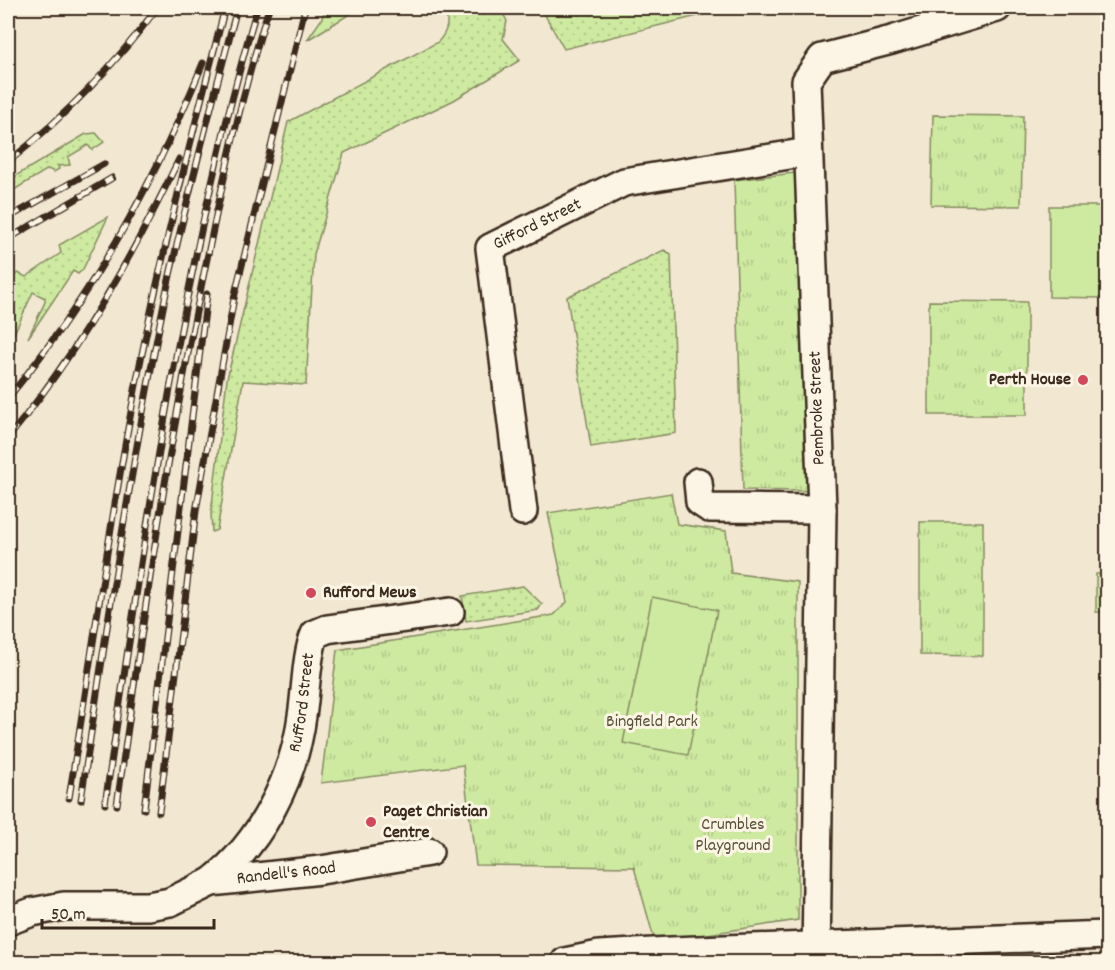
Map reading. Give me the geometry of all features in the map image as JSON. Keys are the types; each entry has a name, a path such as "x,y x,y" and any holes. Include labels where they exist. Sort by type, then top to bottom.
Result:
{"street":[{"name":"Pembroke Street","path":"816,954 822,509 806,81 822,58 892,40 997,8"},
{"name":"Gifford Street","path":"524,512 490,248 624,182 808,152"},
{"path":"698,482 700,502 709,508 822,509"},
{"name":"Rufford Street","path":"211,882 239,858 252,841 284,782 300,734 312,640 315,634 327,629 450,612"},
{"name":"Randell's Road","path":"8,921 32,912 64,906 148,906 170,902 211,882 321,870 429,852"},
{"path":"565,963 599,955 634,958 1006,951 1107,935"}],"green space":[{"path":"326,8 360,8 307,40 321,20"},
{"path":"445,8 500,8 507,21 503,39 520,60 454,100 344,153 314,254 306,385 243,381 217,530 212,532 211,513 227,379 288,122 438,42 447,26"},
{"path":"541,8 730,8 564,49"},
{"path":"933,115 1023,116 1021,206 931,205"},
{"path":"96,133 104,142 92,150 88,145 68,157 70,165 58,166 59,169 54,172 48,169 14,190 13,180 17,175 86,134"},
{"path":"795,173 807,491 743,490 734,180"},
{"path":"1049,206 1104,206 1103,298 1049,297"},
{"path":"108,217 83,269 78,274 73,271 28,338 45,302 45,298 33,292 14,334 8,331 8,291 13,284 12,278 18,273 26,277 61,253 59,245"},
{"path":"664,250 671,254 676,433 591,447 567,297"},
{"path":"929,301 1027,302 1027,415 929,415"},
{"name":"Bingfield Park","path":"671,493 677,524 726,531 731,573 798,582 798,920 655,942 634,867 476,865 463,765 321,783 337,650 554,615 567,602 548,513"},
{"path":"920,522 983,522 983,656 920,655"},
{"path":"1096,574 1107,574 1107,612 1096,612"},
{"path":"523,586 542,604 538,610 466,621 462,596"},
{"path":"652,597 717,610 688,755 623,743"}],"railway":[{"path":"8,9 14,8"},
{"path":"8,162 87,90 124,50 157,8"},
{"path":"69,798 111,526 140,364 180,185 225,8"},
{"path":"81,800 120,548 165,298 237,8"},
{"path":"105,804 151,503 186,303 230,106 257,8"},
{"path":"117,805 158,529 194,322 235,130 269,8"},
{"path":"159,812 196,511 234,298 305,8"},
{"path":"8,398 67,320 118,238 164,152 203,63"},
{"path":"8,438 58,372 102,304 179,159"},
{"path":"8,218 104,164"},
{"path":"8,239 112,178"},
{"path":"144,809 207,294"}],"place":[{"name":"Perth House","path":"1083,380"},
{"name":"Rufford Mews","path":"311,593"},
{"name":"Paget Christian Centre","path":"371,822"}],"park label":[{"name":"Crumbles Playground","path":"733,835"}]}
